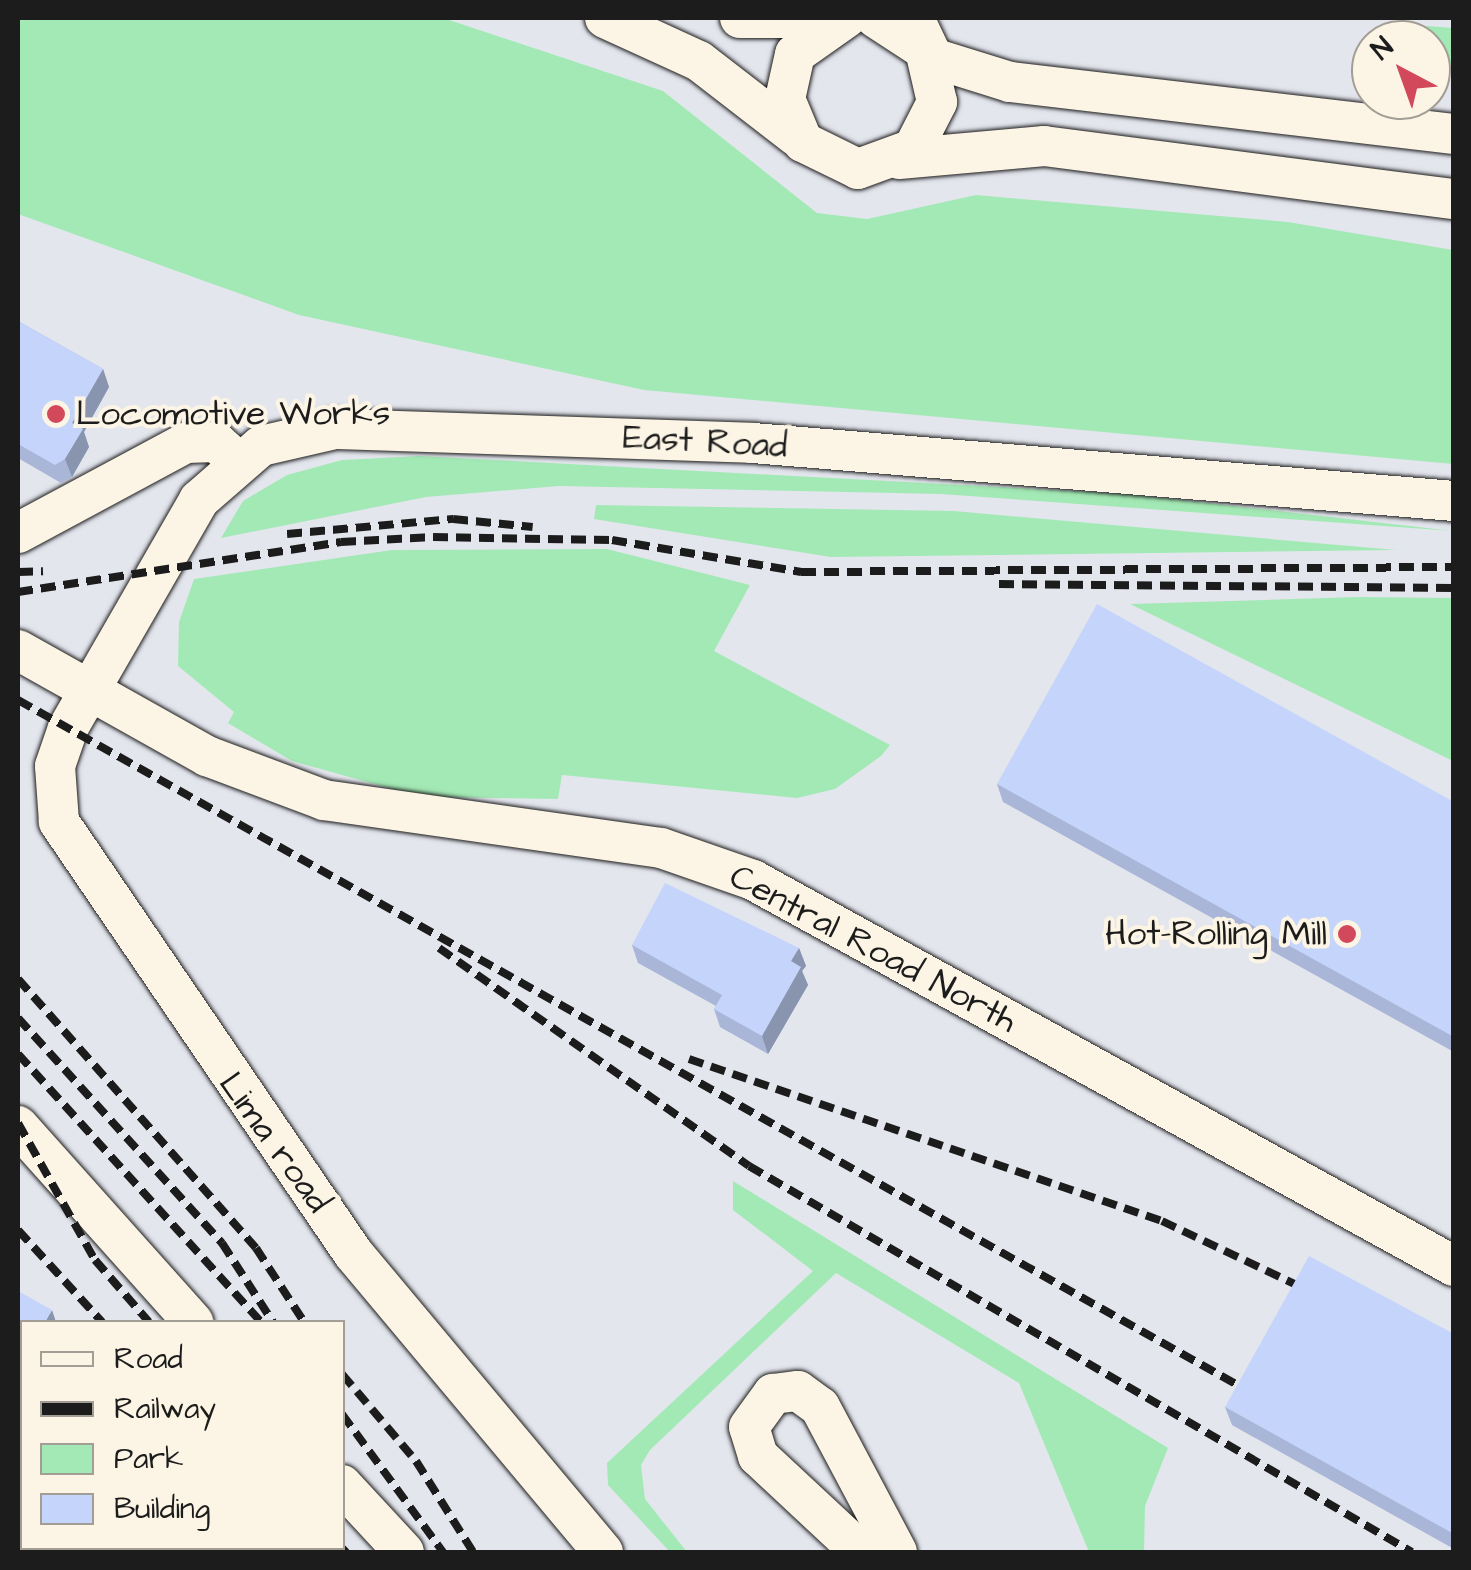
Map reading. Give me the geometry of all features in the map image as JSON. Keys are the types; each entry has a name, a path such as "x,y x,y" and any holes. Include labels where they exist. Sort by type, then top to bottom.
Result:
{"street":[{"path":"605,18 715,70 802,142 837,165 1044,146 1454,199"},
{"path":"740,18 836,19"},
{"path":"876,18 920,34 1010,82 1454,134"},
{"path":"802,142 786,76 810,35 836,19"},
{"path":"898,160 925,135 938,102 920,34"},
{"name":"East Road","path":"85,689 179,526 237,460 287,435 336,429 606,437 1454,501"},
{"path":"18,533 186,442 216,442 237,460"},
{"name":"Central Road North","path":"18,650 207,756 324,800 661,848 753,880 1454,1266"},
{"name":"Lima road","path":"85,689 55,766 70,848 353,1252 603,1552"},
{"path":"18,1126 191,1320"},
{"path":"861,1552 758,1456 749,1427 773,1394 798,1391 820,1406 897,1552"},
{"path":"345,1488 404,1552"}],"shaded area":[{"path":"18,18 1453,18 1453,1552 18,1552"}],"green space":[{"path":"18,18 443,18 663,91 817,213 867,219 976,195 1288,222 1453,250 1453,464 644,390 299,315 18,214"},
{"path":"1451,28 1453,28 1451,64"},
{"path":"420,456 1129,494 1453,531 941,494 559,486 426,497 221,538 243,501 287,475 342,460"},
{"path":"596,505 954,511 1396,550 831,557 594,519"},
{"path":"607,549 750,585 714,651 890,745 835,789 797,798 562,775 558,799 421,797 292,761 228,723 234,712 178,666 179,622 194,579 392,550"},
{"path":"1358,597 1453,598 1453,761 1130,604"},
{"path":"733,1181 1168,1448 1145,1506 1144,1552 1089,1552 1019,1383 836,1273 650,1450 641,1465 645,1499 687,1552 670,1552 608,1485 607,1463 813,1271 733,1210"}],"building":[{"name":"Locomotive Works","path":"18,321 103,369 72,423 83,429 65,459 55,465 18,444"},
{"name":"Hot-Rolling Mill","path":"1097,604 1454,802 1454,1037 997,784"},
{"path":"665,883 799,948 791,961 801,967 762,1036 714,1009 722,995 632,945"},
{"path":"1309,1256 1454,1334 1454,1534 1225,1407"},
{"path":"18,1291 52,1310 46,1320 20,1320 18,1372"},
{"path":"18,1530 20,1550 122,1550 120,1552 18,1552"}],"railway":[{"path":"287,534 453,519 533,527"},
{"path":"18,592 341,542 433,537 612,540 801,572 1454,567"},
{"path":"18,572 43,571"},
{"path":"999,584 1454,588"},
{"path":"18,700 1250,1392"},
{"path":"439,948 749,1166 1412,1552"},
{"path":"18,979 256,1248 303,1320"},
{"path":"18,1018 222,1243 272,1320"},
{"path":"18,1054 259,1320"},
{"path":"689,1059 1162,1221 1307,1290"},
{"path":"18,1123 95,1260 147,1320"},
{"path":"18,1230 100,1320"},
{"path":"345,1378 416,1461 473,1552"},
{"path":"345,1418 443,1552"}],"place":[{"name":"Locomotive Works","path":"56,414"},
{"name":"Hot-Rolling Mill","path":"1347,934"}]}
